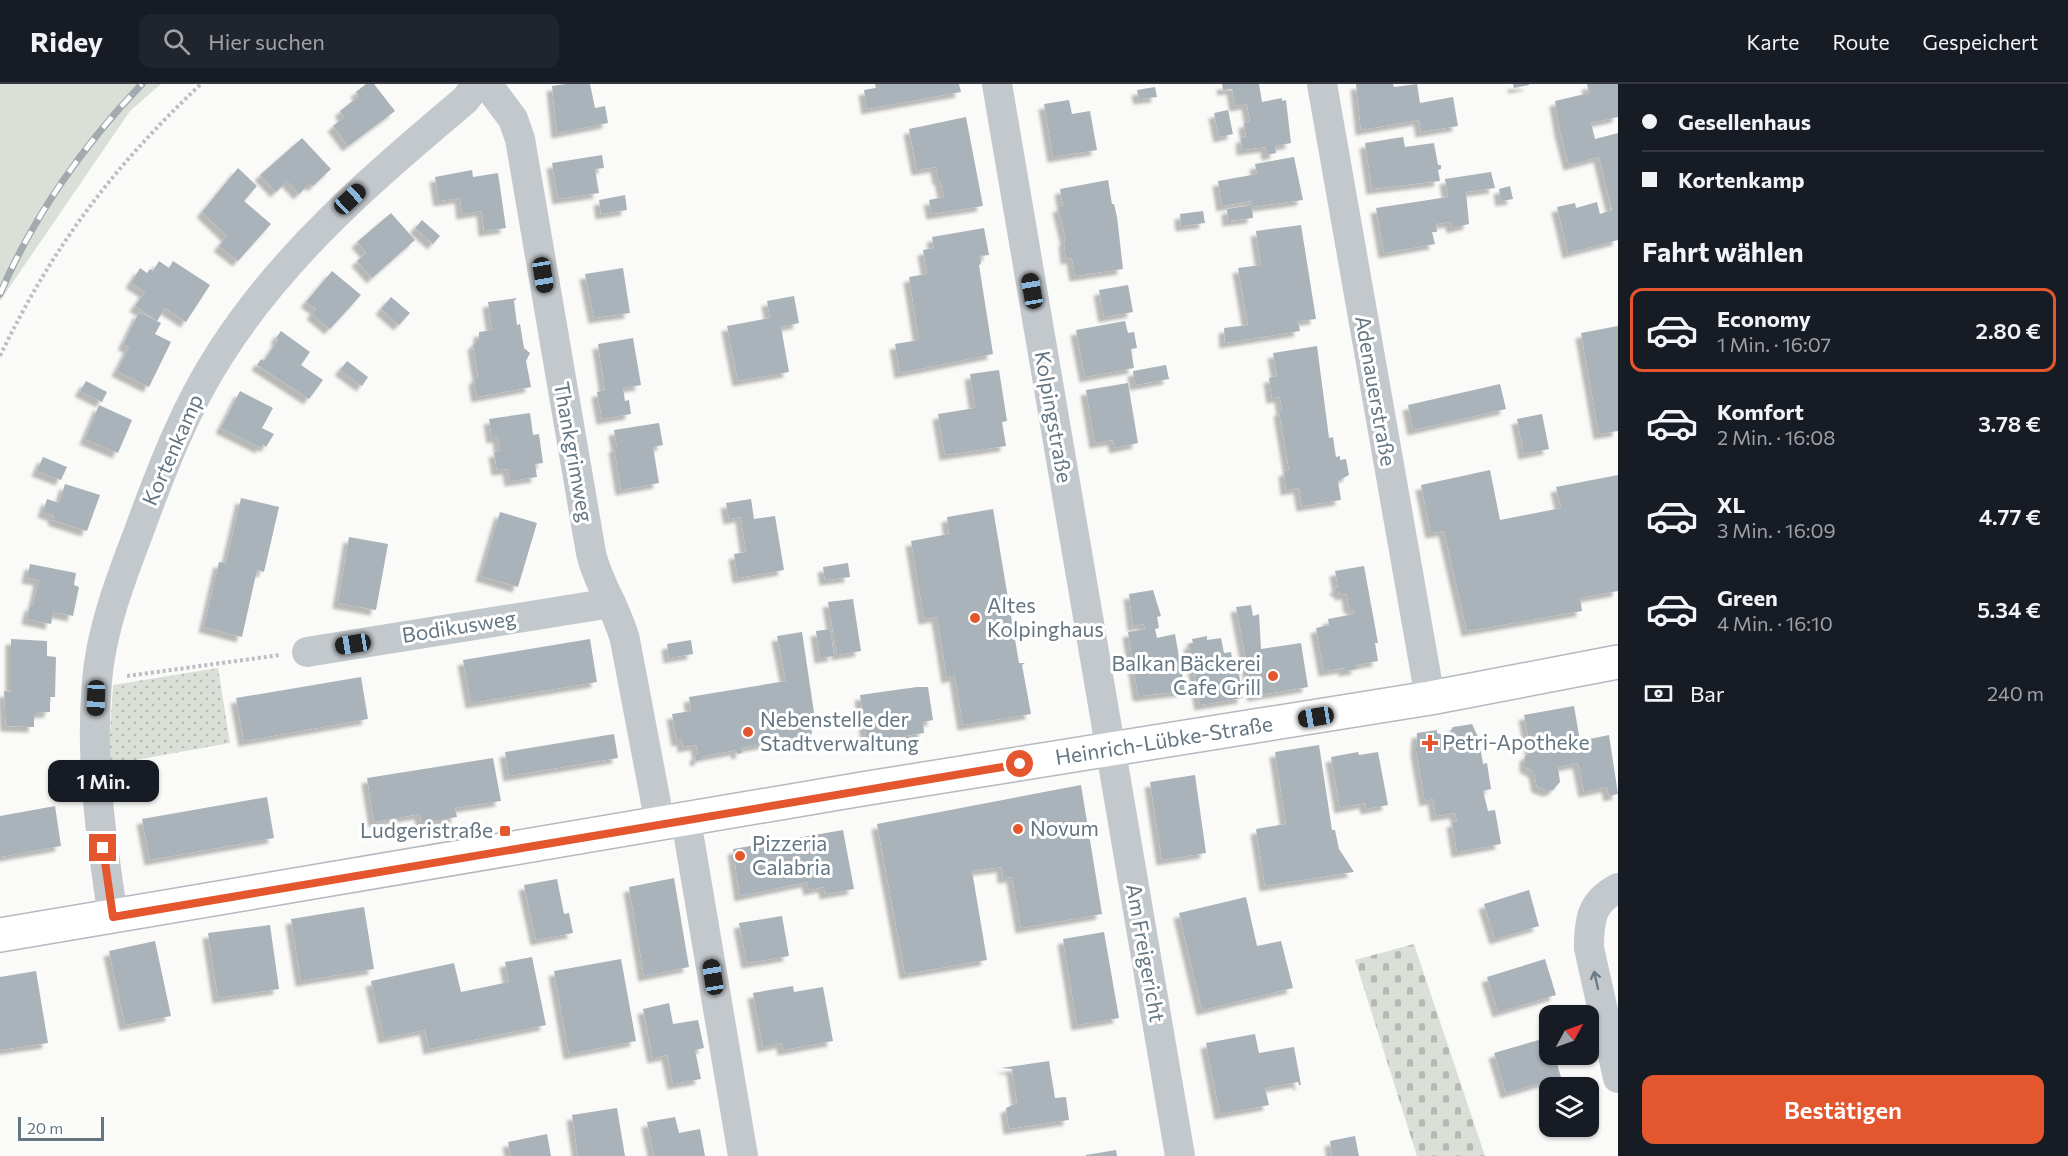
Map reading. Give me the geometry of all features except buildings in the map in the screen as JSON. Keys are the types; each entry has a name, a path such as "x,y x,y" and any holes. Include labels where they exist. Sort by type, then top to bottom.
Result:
{"street":[{"name":"Kortenkamp","path":"113,917 95,777 97,680 108,624 145,512 177,436 219,355 268,288 315,234 374,177 465,100 477,84"},
{"name":"Thankgrimweg","path":"487,84 513,118 520,139 595,572 611,603 625,640 673,822"},
{"name":"Kolpingstraße","path":"997,84 1110,750"},
{"name":"Adenauerstraße","path":"1322,84 1430,698"},
{"name":"Bodikusweg","path":"307,652 611,603"},
{"name":"Heinrich-Lübke-Straße","path":"0,935 1430,698 1618,662"},
{"name":"Am Freigericht","path":"1110,750 1180,1156"},
{"path":"673,822 743,1156"},
{"path":"1618,888 1597,902 1590,915 1589,948 1618,1078"}],"path":[{"path":"0,356 44,271 94,198 150,132 201,84"},
{"path":"97,680 307,652"}],"green space":[{"path":"0,84 161,84 130,111 0,301"},
{"path":"218,668 230,743 108,765 113,685"},
{"path":"1414,944 1485,1156 1417,1156 1355,960"}],"railway":[{"path":"0,294 28,237 62,183 100,131 142,84"}],"place":[{"name":"Altes Kolpinghaus","path":"975,618"},
{"name":"Balkan Bäckerei Cafe Grill","path":"1273,676"},
{"name":"Nebenstelle der Stadtverwaltung","path":"748,732"},
{"name":"Petri-Apotheke","path":"1430,743"},
{"name":"Novum","path":"1018,829"},
{"name":"Ludgeristraße","path":"505,831"},
{"name":"Pizzeria Calabria","path":"740,856"}],"route":[{"path":"103,848 113,917 1020,764"}]}
